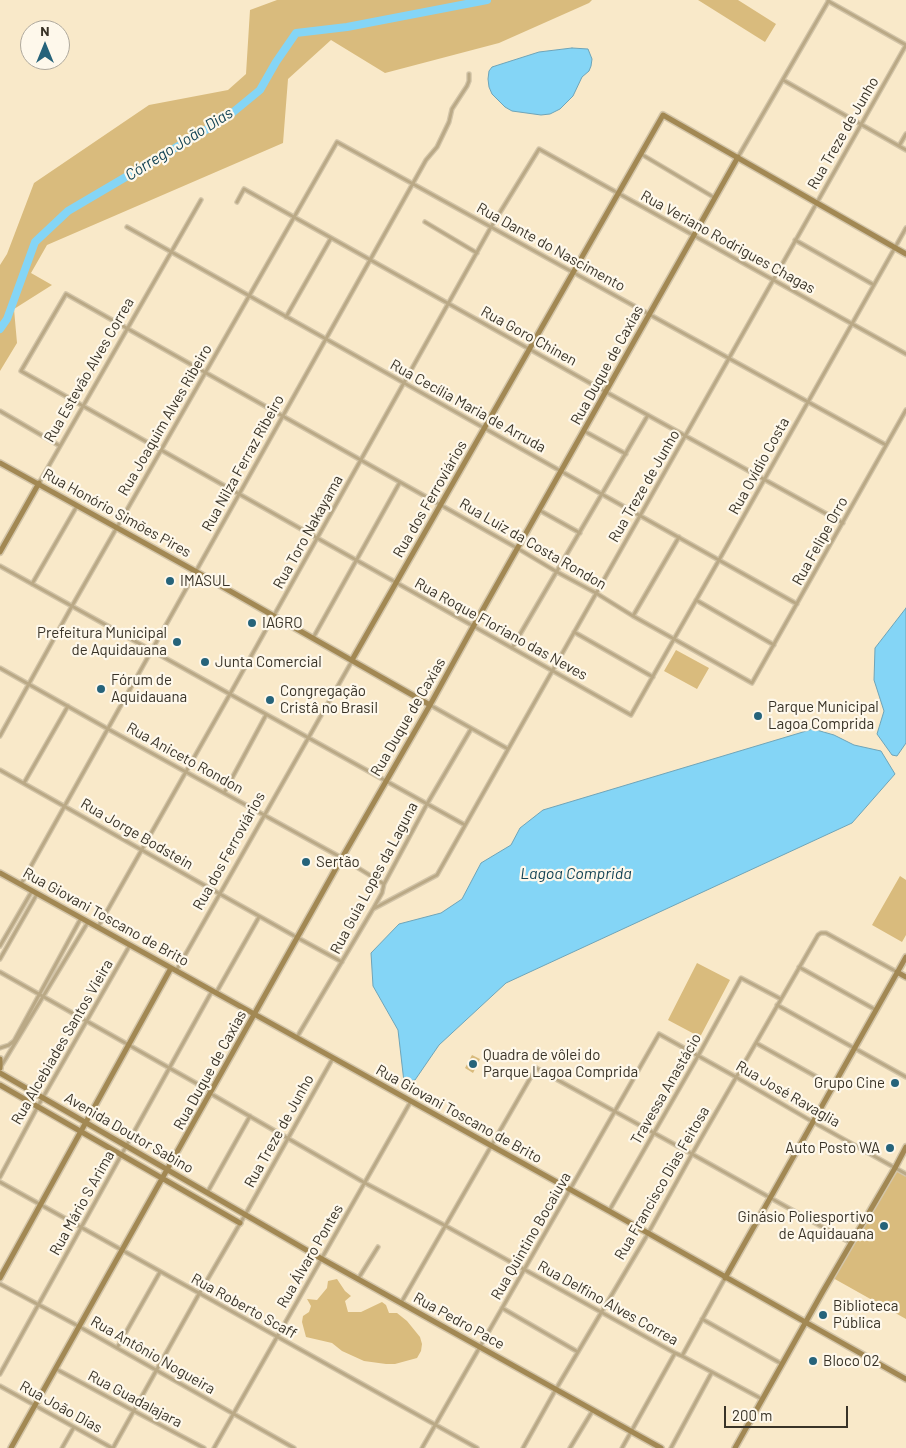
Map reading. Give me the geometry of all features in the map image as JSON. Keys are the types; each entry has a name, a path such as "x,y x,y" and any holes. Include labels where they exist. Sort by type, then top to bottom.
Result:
{"main road":[{"name":"Rua dos Ferroviários","path":"352,660 663,115 738,157"},
{"name":"Rua Duque de Caxias","path":"11,1448 738,157"},
{"path":"738,157 906,254"},
{"name":"Rua Honório Simões Pires","path":"0,463 195,571 430,705"},
{"name":"Rua Estevão Alves Correa","path":"0,552 39,484"},
{"name":"Rua Giovani Toscano de Brito","path":"0,873 906,1379"},
{"path":"725,1278 906,957"},
{"name":"Rua dos Ferroviários","path":"0,1278 128,1044 173,970"},
{"path":"897,972 906,977"},
{"path":"0,1058 0,1068"},
{"name":"Avenida Doutor Sabino","path":"0,1073 245,1215"},
{"name":"Avenida Doutor Sabino","path":"0,1085 240,1223"},
{"path":"735,1448 906,1147"},
{"name":"Rua Pedro Pace","path":"245,1215 661,1448"}],"street":[{"path":"828,0 906,45"},
{"name":"Rua Duque de Caxias","path":"738,157 828,0"},
{"name":"Rua Treze de Junho","path":"373,909 437,875 906,45"},
{"name":"Rua Nilza Ferraz Ribeiro","path":"20,884 426,160 444,135 452,109 467,86 469,74"},
{"path":"783,80 906,150"},
{"path":"899,146 906,134"},
{"name":"Rua Dante do Nascimento","path":"336,142 886,445"},
{"name":"Rua Joaquim Alves Ribeiro","path":"0,736 336,142"},
{"name":"Rua Veriano Rodrigues Chagas","path":"539,149 906,354"},
{"name":"Rua Toro Nakayama","path":"98,927 491,227 539,149"},
{"path":"640,154 715,198"},
{"name":"Rua Goro Chinen","path":"237,202 244,189 843,524"},
{"name":"Rua Estevão Alves Correa","path":"39,484 201,200"},
{"path":"425,222 477,253"},
{"name":"Rua Cecília Maria de Arruda","path":"128,227 797,604"},
{"name":"Rua Ovídio Costa","path":"631,715 906,228"},
{"path":"286,316 331,238"},
{"path":"795,240 874,285"},
{"name":"Rua Luiz da Costa Rondon","path":"21,370 66,294 517,548 752,683"},
{"name":"Rua Roque Floriano das Neves","path":"21,370 396,584 631,715"},
{"name":"Rua Felipe Orro","path":"752,683 906,410"},
{"path":"0,411 60,446"},
{"path":"512,648 648,415"},
{"path":"584,431 626,454"},
{"path":"313,638 400,482"},
{"path":"32,584 77,505"},
{"path":"539,510 580,533"},
{"path":"633,616 679,537"},
{"path":"0,566 465,825"},
{"path":"696,600 774,644"},
{"path":"574,632 653,677"},
{"name":"Rua dos Ferroviários","path":"173,970 220,894 352,660"},
{"name":"Rua Aniceto Rondon","path":"0,668 264,814 384,884"},
{"name":"Rua Honório Simões Pires","path":"430,705 508,749"},
{"path":"24,783 68,706"},
{"path":"224,793 266,715"},
{"name":"Rua Guia Lopes da Laguna","path":"297,1038 373,909 382,893 384,884 427,804 471,729"},
{"name":"Rua Jorge Bodstein","path":"0,770 342,962"},
{"path":"0,946 35,892"},
{"path":"0,958 35,892"},
{"name":"Rua Mário S Arima","path":"0,1374 170,1068 259,917"},
{"path":"0,1048 14,1041 81,918"},
{"path":"0,1068 88,922"},
{"name":"Rua Francisco Dias Feitosa","path":"523,1448 648,1234 818,935 823,932 826,933 897,972"},
{"name":"Rua Alcebiades Santos Vieira","path":"0,1177 38,1106 130,946"},
{"path":"799,967 876,1010"},
{"name":"Rua Delfino Alves Correa","path":"0,972 170,1068 365,1183 675,1354 762,1399"},
{"name":"Travessa Anastácio","path":"609,1212 741,978 781,999"},
{"path":"777,1005 906,1077"},
{"name":"Rua José Ravaglia","path":"659,1034 906,1174"},
{"name":"Rua Quintino Bocaiuva","path":"422,1448 659,1034"},
{"path":"756,1043 833,1086"},
{"name":"Rua Treze de Junho","path":"240,1223 333,1058"},
{"path":"401,1303 536,1068 851,1243"},
{"name":"Rua Álvaro Pontes","path":"214,1448 411,1101"},
{"path":"207,1193 250,1116"},
{"name":"Rua Roberto Scaff","path":"0,1182 478,1448"},
{"path":"112,1448 240,1223"},
{"path":"358,1279 378,1247"},
{"path":"118,1348 160,1272"},
{"path":"682,1356 725,1278"},
{"name":"Rua Antônio Nogueira","path":"0,1284 118,1348 294,1448"},
{"path":"502,1308 578,1352"},
{"path":"702,1319 782,1364"},
{"path":"622,1448 675,1354"},
{"name":"Rua Guadalajara","path":"56,1369 204,1448"},
{"path":"670,1448 712,1372"},
{"name":"Rua João Dias","path":"0,1386 112,1448"},
{"path":"570,1448 593,1410"},
{"path":"62,1448 74,1427"}],"shaded area":[{"path":"277,0 592,0 499,43 385,73 331,40 288,79 283,143 47,245 31,273 52,285 14,309 17,343 0,371 0,265 7,254 34,183 149,105 228,90 246,74 250,10"},
{"path":"698,0 738,0 776,24 765,42"},
{"path":"676,650 709,668 697,689 664,671"},
{"path":"900,876 906,880 906,935 902,942 872,925"},
{"path":"697,963 730,980 700,1037 668,1020"},
{"name":"Quadra de vôlei do Parque Lagoa Comprida","path":"472,1055 480,1059 473,1073 465,1068"},
{"name":"Ginásio Poliesportivo de Aquidauana","path":"895,1168 906,1175 906,1319 833,1278"},
{"path":"337,1279 351,1296 345,1301 348,1312 361,1312 382,1302 386,1305 389,1313 397,1313 407,1321 420,1337 422,1344 417,1358 395,1364 364,1361 342,1351 332,1343 306,1337 302,1322 303,1316 309,1312 311,1306 307,1299 317,1300 327,1288 328,1281"}],"water":[{"path":"572,48 588,49 592,59 591,66 589,71 582,77 573,96 560,109 550,114 541,115 512,111 492,94 488,79 489,71 492,67 539,52"},
{"path":"906,608 906,743 897,756 892,755 877,734 884,711 874,680 875,648"},
{"name":"Lagoa Comprida","path":"813,729 834,735 854,745 881,751 895,774 852,823 506,983 439,1045 415,1080 404,1082 398,1030 373,986 371,953 399,924 441,913 462,899 481,863 511,845 520,828 543,810"}],"waterway":[{"name":"Córrego João Dias","path":"0,329 7,319 35,242 68,211 226,118 260,90 296,33 347,27 487,0"}],"place":[{"name":"IMASUL","path":"170,581"},
{"name":"IAGRO","path":"252,623"},
{"name":"Prefeitura Municipal de Aquidauana","path":"177,642"},
{"name":"Junta Comercial","path":"205,662"},
{"name":"Fórum de Aquidauana","path":"101,689"},
{"name":"Congregação Cristâ no Brasil","path":"270,700"},
{"name":"Parque Municipal Lagoa Comprida","path":"758,716"},
{"name":"Sertão","path":"306,862"},
{"name":"Quadra de vôlei do Parque Lagoa Comprida","path":"473,1064"},
{"name":"Grupo Cine","path":"895,1083"},
{"name":"Auto Posto WA","path":"890,1148"},
{"name":"Ginásio Poliesportivo de Aquidauana","path":"884,1226"},
{"name":"Biblioteca Pública","path":"823,1315"},
{"name":"Bloco 02","path":"813,1361"}]}
